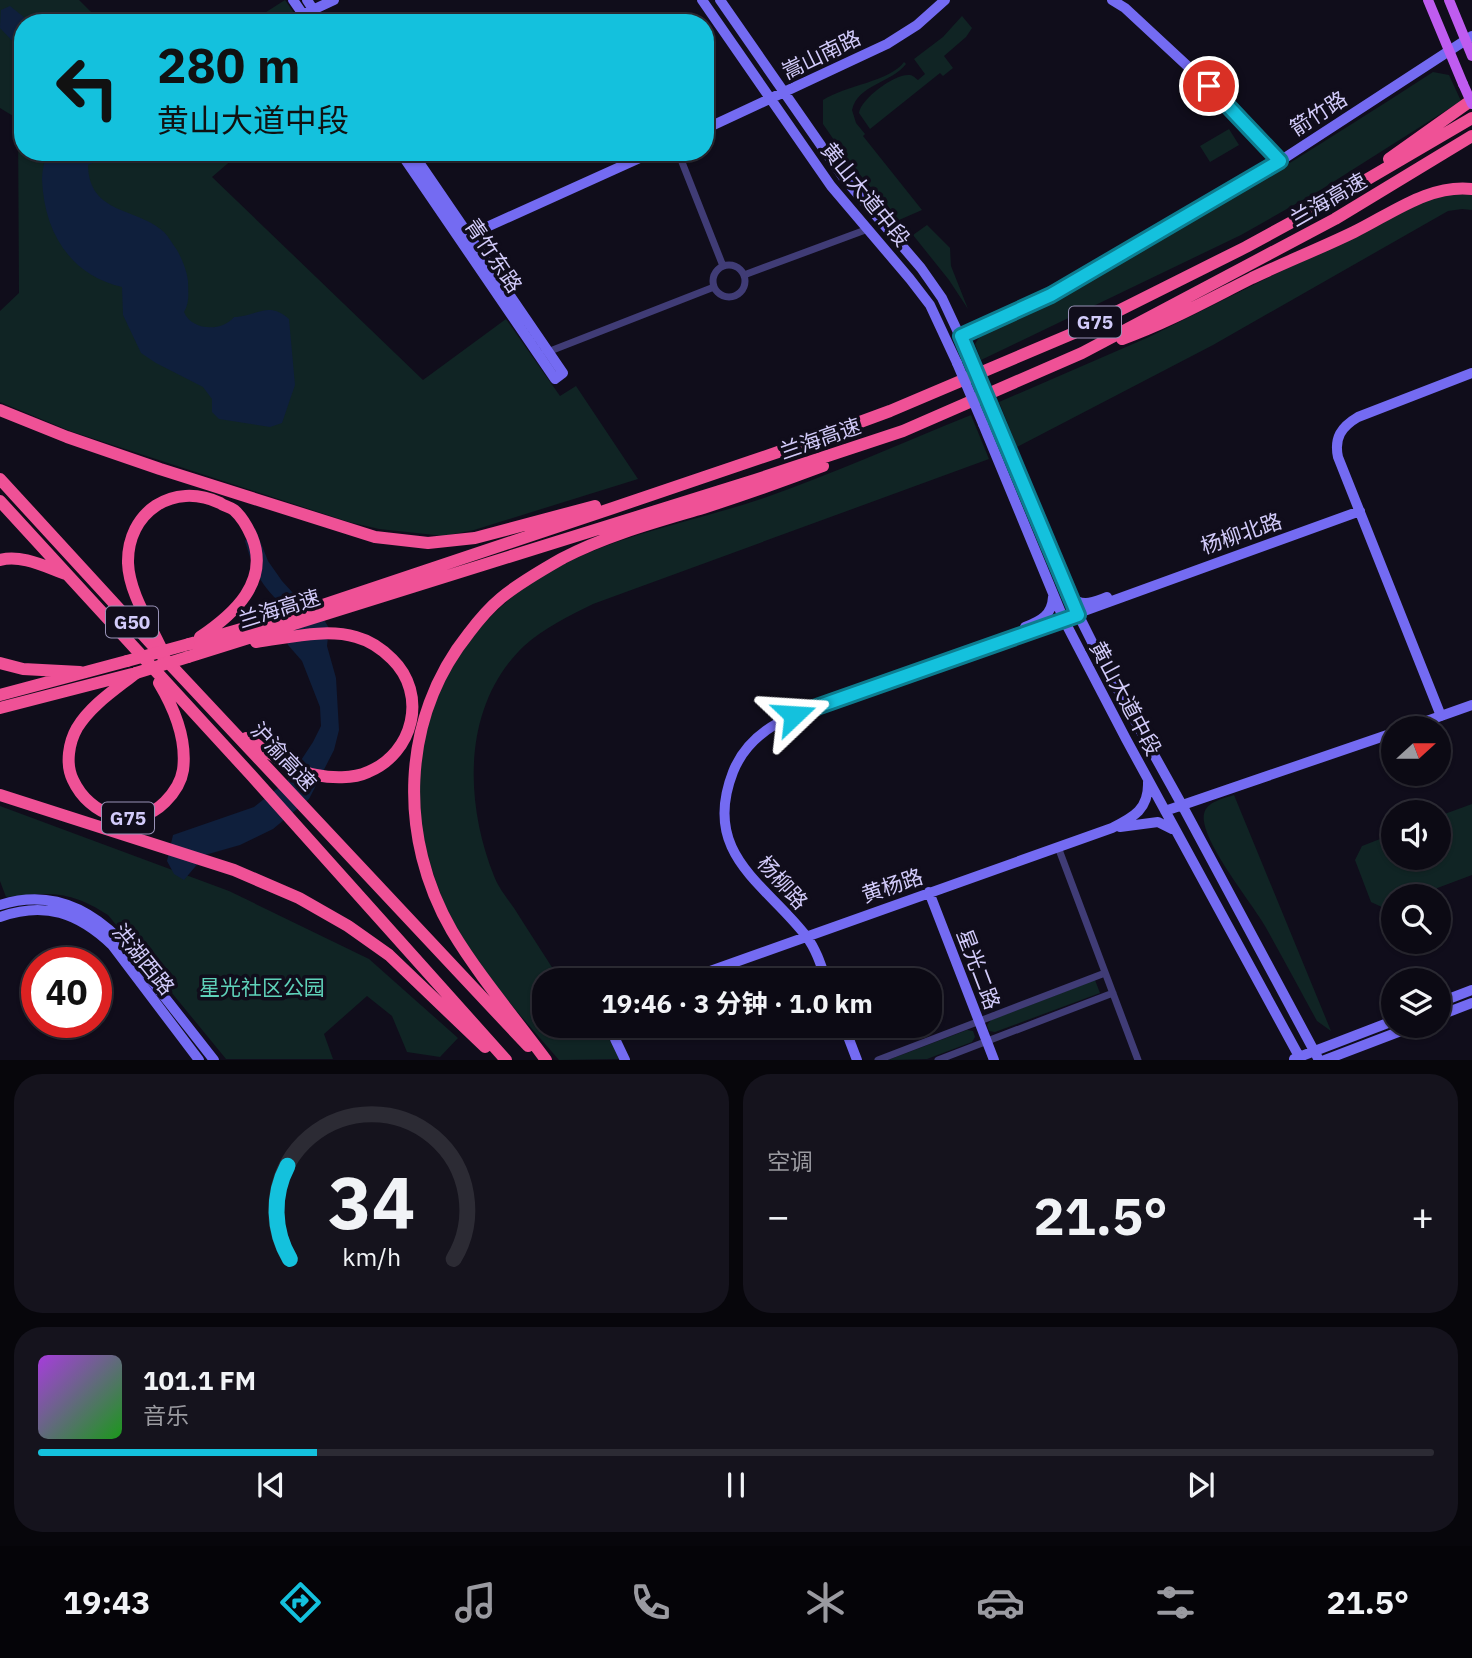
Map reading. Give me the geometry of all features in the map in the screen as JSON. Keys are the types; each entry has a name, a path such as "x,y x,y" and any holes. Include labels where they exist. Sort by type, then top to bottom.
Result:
{"highway":[{"path":"1325,204 1472,102"},
{"name":"兰海高速","path":"696,480 890,411 1074,333 1247,247 1472,118"},
{"name":"兰海高速","path":"0,708 136,673 435,573 755,480 903,431 1082,353 1324,225 1472,136"},
{"path":"1082,353 1144,332 1428,194 1459,188 1472,189"},
{"name":"G75","path":"0,410 67,437 160,469 374,537 428,543 475,538 696,480"},
{"path":"546,1059 452,931 429,880 420,850 412,782 416,746 425,711 455,651 500,599 564,558 636,528 759,491 903,431"},
{"name":"沪渝高速","path":"0,479 231,729 269,760 310,813 540,1059"},
{"path":"0,695 190,644 226,627 317,607 435,573 696,480"},
{"path":"167,661 134,590 128,565 130,538 140,520 153,506 170,499 192,495 213,500 234,510 247,527 255,547 257,568 251,589 226,627"},
{"name":"G75","path":"0,501 139,653 166,695 183,746 183,771 176,791 160,807 144,816 125,819 111,816 93,807 78,791 70,774 68,754 76,729 91,710 136,673"},
{"path":"0,560 25,560 66,574"},
{"path":"225,645 337,632 359,637 378,646 400,667 411,688 413,709 410,731 400,748 385,762 367,773 334,778 296,770 269,760"},
{"name":"沪渝高速","path":"139,653 506,1059"},
{"path":"0,663 23,669 90,672"},
{"path":"0,795 234,870 299,898 348,926 389,955 498,1059"}],"main road":[{"path":"1428,0 1472,102"},
{"path":"1449,0 1469,38 1472,56"}],"street":[{"path":"293,0 307,14"},
{"path":"312,14 334,0"},
{"name":"黄山大道中段","path":"720,0 843,177 921,268 942,298 961,336 1078,615 1317,1055"},
{"name":"嵩山南路","path":"714,125 887,44 917,25 945,0"},
{"path":"1112,0 1125,8 1209,86 1280,161"},
{"name":"黄山大道中段","path":"714,17 831,186 930,305 983,424 1064,620 1299,1059"},
{"name":"箭竹路","path":"961,336 1051,295 1280,161 1469,38"},
{"name":"青竹东路","path":"407,161 465,237"},
{"name":"青竹东路","path":"418,161 465,237 559,376"},
{"path":"465,237 633,161"},
{"path":"682,161 723,266"},
{"path":"744,275 868,229"},
{"path":"733,265 744,275 742,291 732,297 722,295 714,287 713,276 723,266 733,265"},
{"path":"544,354 714,287"},
{"path":"1472,373 1358,417 1342,429 1337,439 1338,457 1441,716 1472,705"},
{"name":"杨柳北路","path":"1135,592 1360,511"},
{"path":"1068,594 1076,602 1084,604 1116,594 1135,592"},
{"name":"杨柳路","path":"819,968 802,937 751,878 730,843 725,818 727,792 735,767 747,748 762,733 794,715 1078,615 1135,592"},
{"name":"杨柳路","path":"815,968 802,937 747,881 725,846 720,804 725,777 737,754 760,729 781,716 1035,623 1048,613 1053,596"},
{"path":"1165,811 1381,737"},
{"path":"1112,828 1141,810 1148,795 1148,781"},
{"path":"1112,828 1158,822 1167,825 1177,834"},
{"name":"黄杨路","path":"718,968 1112,828"},
{"path":"1058,847 1138,1059"},
{"name":"星光二路","path":"929,892 994,1059"},
{"name":"洪湖西路","path":"0,905 38,900 65,902 102,922 120,939 214,1059"},
{"name":"洪湖西路","path":"0,917 39,909 63,912 98,932 112,945 199,1059"},
{"path":"709,968 802,937"},
{"path":"878,1059 1105,972"},
{"path":"1451,998 1472,990"},
{"path":"938,1059 1112,993"},
{"path":"1451,1011 1472,1003"},
{"path":"1299,1059 1317,1055 1381,1026"},
{"path":"615,1038 625,1059"},
{"path":"842,1038 850,1059"},
{"path":"849,1038 857,1059"},
{"path":"1325,1059 1382,1038"}],"green space":[{"path":"0,0 79,0 93,14 14,14 14,117 0,108"},
{"path":"285,0 295,14 263,14"},
{"path":"962,16 972,28 966,37 944,56 953,68 943,76 940,73 870,129 859,113 865,101 894,79 908,75 918,80 925,74 914,59 943,37"},
{"path":"904,62 906,64 900,70 861,95 852,110 856,123 865,134 863,136 922,210 899,220 849,162 823,124 823,100 889,74"},
{"path":"1433,72 1449,75 1461,101 1322,189 1241,235 981,360 975,344 980,336 1097,276 1211,211"},
{"path":"1229,129 1239,145 1210,162 1200,146"},
{"path":"18,161 231,161 212,177 423,380 506,319 560,396 576,386 638,479 474,530 444,536 379,529 349,522 70,431 0,402 0,311 19,293"},
{"path":"1444,193 1472,194 1472,210 1448,211 1213,345 1017,447 999,402 1149,337 1428,198"},
{"path":"927,225 950,248 951,266 968,309 913,235"},
{"path":"971,415 989,459 593,604 557,623 524,646 504,670 489,696 479,725 475,755 477,817 494,876 552,968 532,968 532,1028 499,989 459,931 448,911 426,846 419,811 418,778 423,743 446,678 485,623 509,600 537,579 568,562 616,542 764,498"},
{"path":"1234,795 1331,1031 1317,1021 1265,926 1210,839 1204,814 1208,806"},
{"path":"1472,804 1472,875 1448,884 1381,884 1381,907 1371,902 1355,860 1362,846 1381,839 1381,870 1451,870 1451,812"},
{"name":"星光社区公园","path":"0,806 229,891 369,959 458,1038 440,1057 407,1052 392,1016 367,996 324,1034 333,1059 226,1059 108,915 82,901 59,895 6,897 0,881"},
{"path":"1095,980 1100,993 995,1032 989,1031 987,1025 991,1020"},
{"path":"967,1030 973,1031 975,1037 972,1042 927,1059 888,1060"},
{"path":"540,1038 609,1038 620,1059 559,1060"}],"water":[{"path":"10,6 20,14 14,14 14,43 0,28 1,10"},
{"path":"44,161 98,161 88,165 90,181 96,193 116,208 153,224 168,236 177,250 188,281 184,312 194,323 215,327 234,317 268,310 282,313 289,319 295,385 282,423 270,427 219,419 212,412 212,399 203,387 141,353 123,315 122,287 88,273 74,262 54,233 44,198 42,176"},
{"path":"255,528 268,561 282,581 293,593 313,602 329,628 327,646 336,678 339,730 334,750 309,799 273,829 240,845 205,855 184,880 174,874 167,861 173,835 254,807 288,780 321,726 320,707 302,661 288,645 276,611 278,601 261,580 248,551 245,541"}],"route":[{"path":"794,715 1078,615 961,336 1051,295 1280,161 1209,86"}]}
